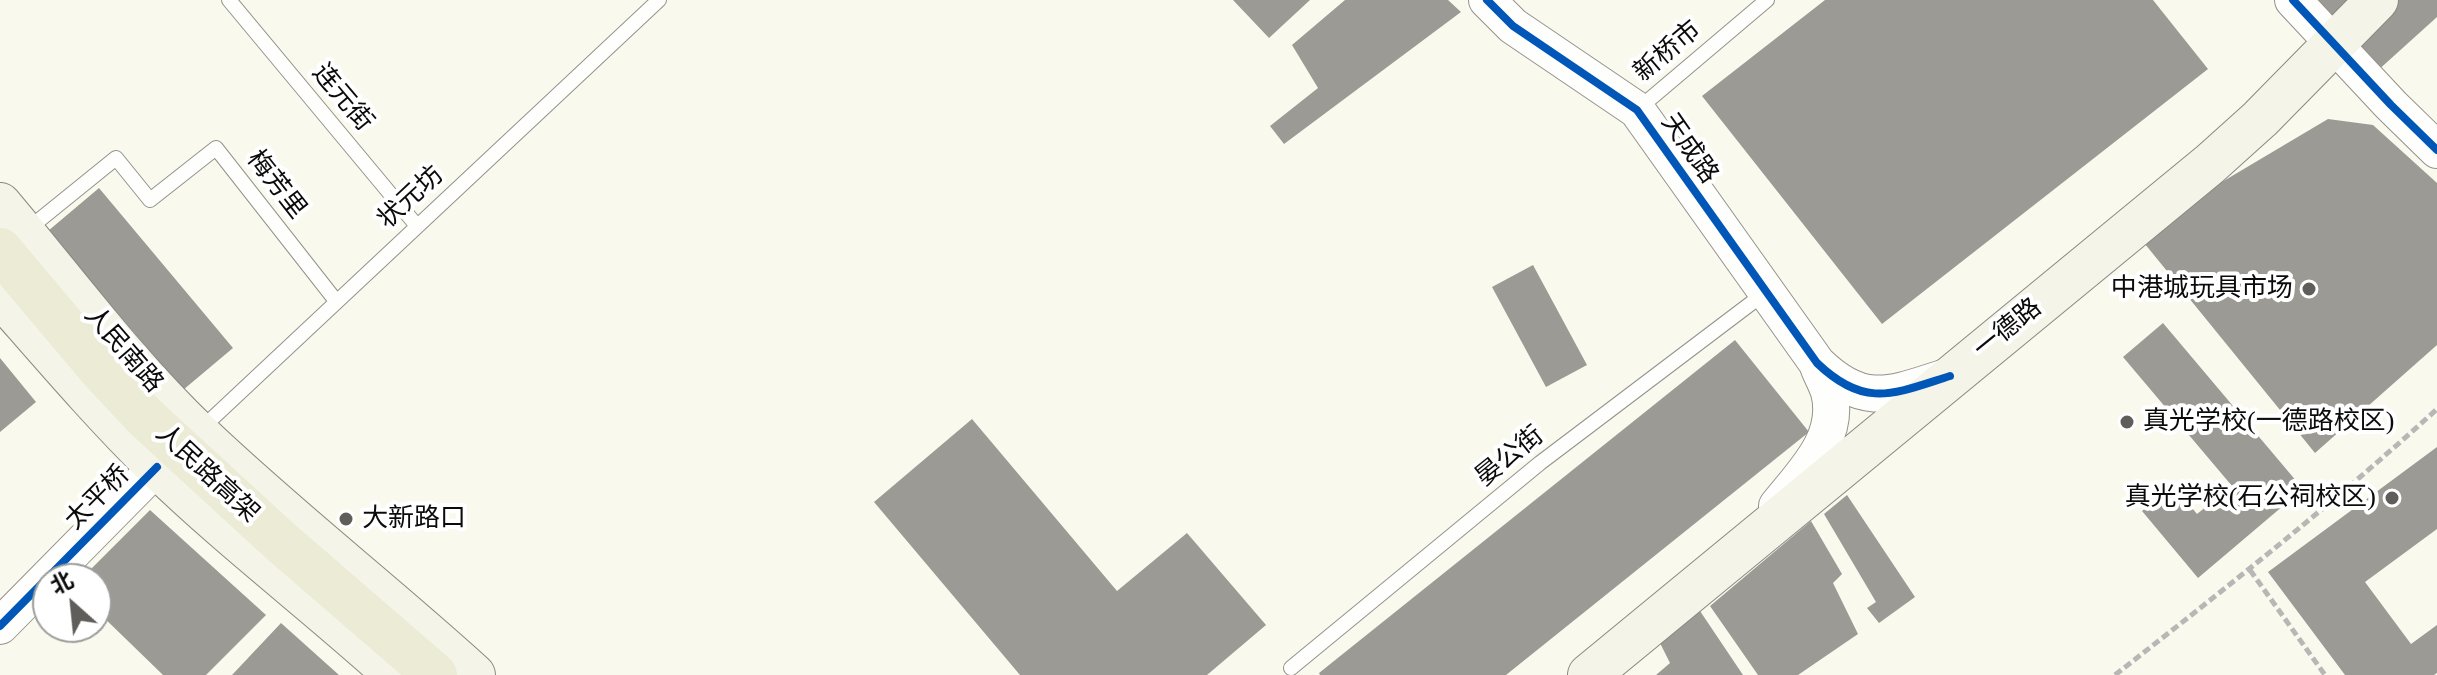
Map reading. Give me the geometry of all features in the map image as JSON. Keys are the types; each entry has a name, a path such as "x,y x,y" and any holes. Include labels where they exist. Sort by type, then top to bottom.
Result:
{"main road":[{"name":"一德路","path":"1589,675 2210,164 2260,119 2377,0"},
{"name":"人民南路","path":"8,229 197,432 474,675"},
{"name":"人民路高架","path":"8,229 72,336 145,417 280,541 435,675"},
{"name":"人民南路","path":"0,295 65,370 157,467 395,675"}],"street":[{"name":"天成路","path":"1487,0 1513,26 1637,110 1817,363"},
{"path":"2293,0 2437,150"},
{"path":"1817,363 1836,382 1868,394 1906,390 1950,376"},
{"path":"1746,547 1824,445 1831,419 1829,392 1817,363"},
{"name":"太平桥","path":"0,626 157,467"}],"lane":[{"name":"连元街","path":"229,0 417,226"},
{"name":"状元坊","path":"197,432 659,0"},
{"name":"新桥市","path":"1637,110 1767,0"},
{"name":"梅芳里","path":"8,229 116,158 150,200 216,148 336,301"},
{"name":"晏公街","path":"1290,673 1540,463 1766,292"}],"path":[{"path":"2115,675 2250,570 2437,409"},
{"path":"2250,570 2325,675"}],"building":[{"path":"1233,0 1310,0 1269,38"},
{"path":"1345,0 1448,0 1461,12 1284,144 1270,126 1318,88 1292,45"},
{"path":"1825,0 2153,0 2208,69 1882,324 1702,96"},
{"path":"2292,0 2437,0 2437,17 2365,82"},
{"name":"中港城玩具市场","path":"2328,119 2373,125 2437,183 2437,345 2315,453 2136,233"},
{"path":"99,188 233,348 183,390 48,231"},
{"path":"1533,265 1587,365 1546,387 1492,287"},
{"path":"2163,323 2303,489 2198,578 2142,511 2173,485 2197,514 2232,486 2123,357"},
{"path":"1735,340 1809,432 1506,675 1320,675 1319,673"},
{"path":"0,358 36,402 0,432"},
{"path":"972,419 1117,591 1187,533 1266,625 1207,675 1020,675 874,502"},
{"name":"真光学校(石公祠校区)","path":"2437,447 2437,529 2365,582 2411,644 2437,625 2437,673 2345,675 2268,572"},
{"path":"1847,495 1915,597 1879,623 1867,608 1876,602 1824,514"},
{"path":"150,510 266,615 206,675 163,675 112,626 112,563 97,563"},
{"path":"1811,521 1842,574 1833,583 1858,634 1798,675 1758,675 1710,606"},
{"path":"1700,611 1743,675 1656,675 1670,663 1660,643"},
{"path":"281,623 339,675 232,675"}],"cycle path":[{"path":"1487,0 1513,26 1637,110 1817,363 1834,378 1850,387 1880,394 1950,376"},
{"path":"2293,0 2437,150"},
{"path":"0,626 157,467"}],"place":[{"name":"中港城玩具市场","path":"2309,289"},
{"name":"真光学校(一德路校区)","path":"2127,422"},
{"name":"真光学校(石公祠校区)","path":"2392,498"},
{"name":"大新路口","path":"346,519"}]}
